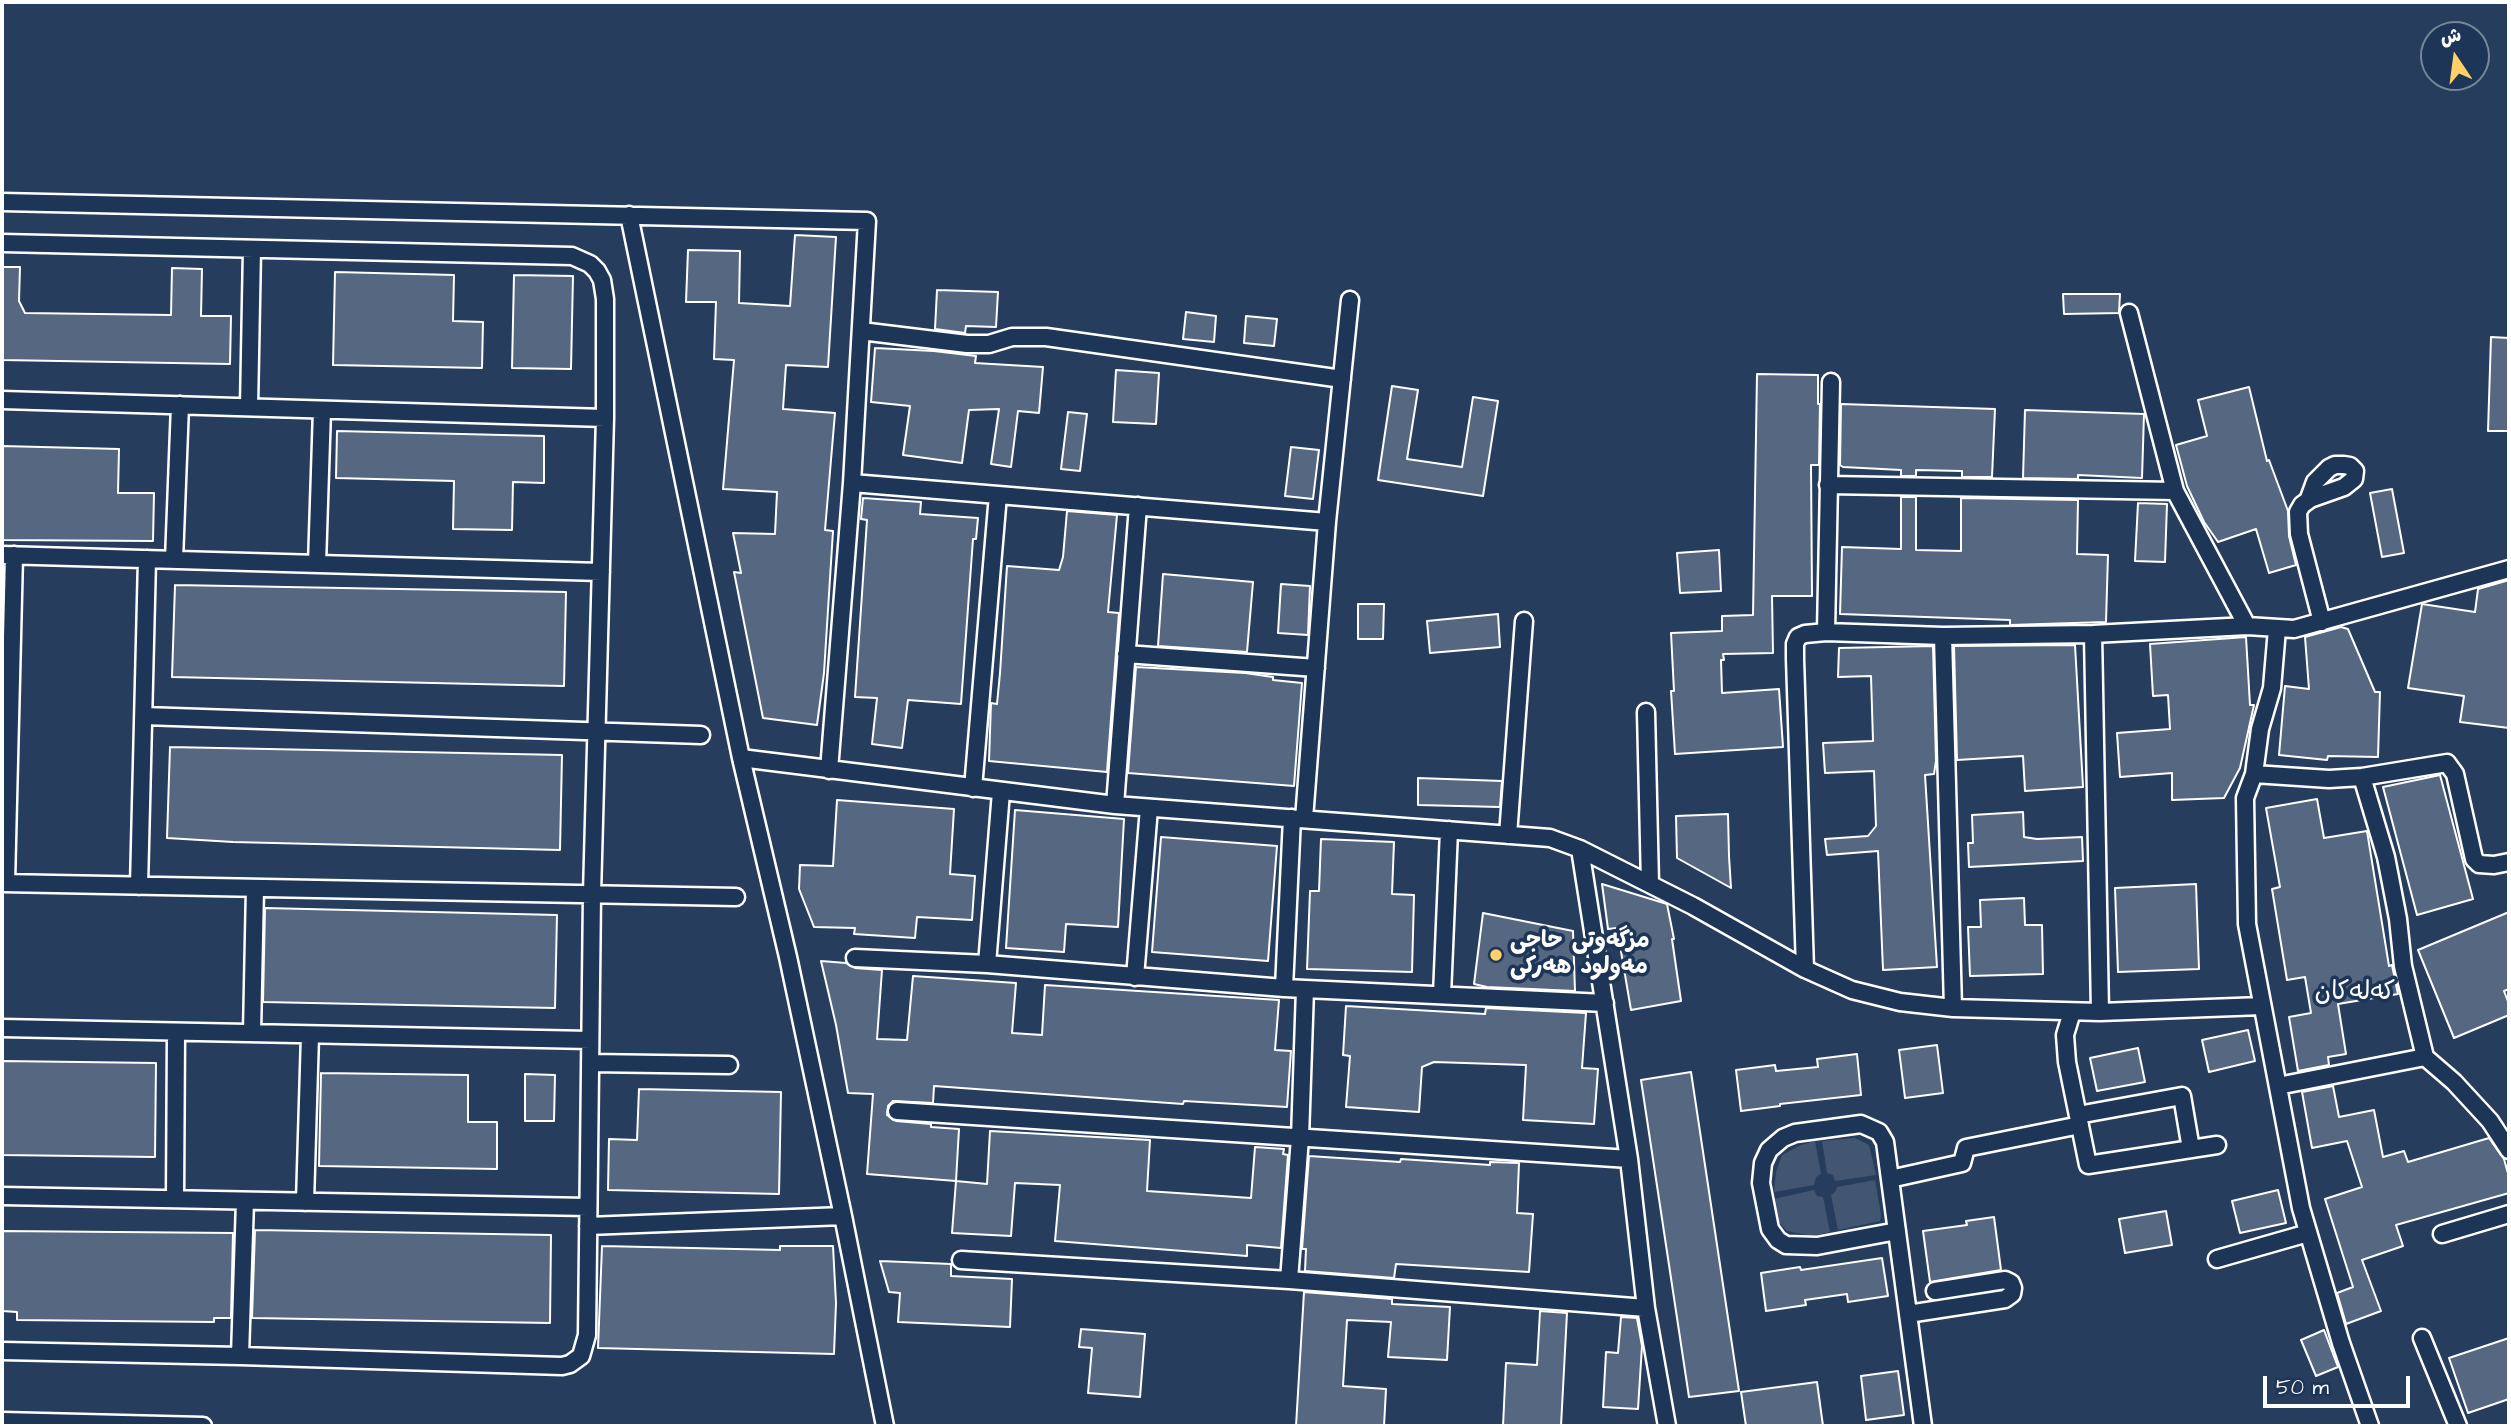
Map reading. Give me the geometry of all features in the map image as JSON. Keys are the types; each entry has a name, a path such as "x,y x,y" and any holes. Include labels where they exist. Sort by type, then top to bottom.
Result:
{"street":[{"path":"2,202 867,221 852,483 829,770"},
{"path":"629,215 741,758 788,957 885,1426"},
{"path":"2,243 562,256 582,259 597,271 604,289 605,418 592,894 586,1342 581,1356 562,1366 2,1351"},
{"path":"249,407 252,249"},
{"path":"1284,988 1298,819 1350,300"},
{"path":"2130,313 2175,491 2247,626"},
{"path":"861,331 967,345 989,344 1013,337 1046,337 1342,379"},
{"path":"1826,632 1832,382"},
{"path":"2,400 605,418"},
{"path":"174,560 180,405"},
{"path":"317,564 322,410"},
{"path":"852,483 1328,522"},
{"path":"1828,485 2175,491"},
{"path":"973,788 998,495"},
{"path":"2308,500 2298,512 2299,534 2322,622"},
{"path":"1115,805 1138,506"},
{"path":"601,572 8,555 4,883 736,897"},
{"path":"139,886 147,559"},
{"path":"1805,969 1795,644 1798,637 1826,632 1943,636 2093,634 2247,626 2302,628 2509,569"},
{"path":"1508,835 1524,621"},
{"path":"2277,629 2272,688 2260,729 2254,774 2245,798 2247,924 2308,1233 2341,1343 2370,1426"},
{"path":"2093,634 2100,1012"},
{"path":"1943,636 1953,1008"},
{"path":"1126,654 1315,668"},
{"path":"1646,712 1650,884"},
{"path":"144,716 701,735"},
{"path":"741,758 1115,805 1550,838 1580,849 1650,884 1805,969 1852,990 1900,1002 1953,1008 2072,1012 2262,1006"},
{"path":"2254,774 2329,779 2362,777 2447,763 2455,774 2474,859 2479,864 2509,862"},
{"path":"2362,777 2386,857 2398,919 2403,966 2425,1057 2454,1082 2490,1121 2509,1150"},
{"path":"987,964 1001,792"},
{"path":"1135,977 1149,808"},
{"path":"1442,995 1449,830"},
{"path":"1580,849 1629,1159 1646,1308 1667,1426"},
{"path":"252,1033 255,888"},
{"path":"855,958 987,964 1284,988 1605,1003"},
{"path":"1289,1280 1300,1138 1305,989"},
{"path":"2072,1012 2065,1035 2067,1062 2088,1165 2217,1145"},
{"path":"2,1028 590,1040"},
{"path":"175,1199 176,1032"},
{"path":"305,1202 310,1035"},
{"path":"2278,1086 2425,1057"},
{"path":"590,1063 729,1065"},
{"path":"1890,1179 1962,1163 1966,1148 2182,1096 2191,1149"},
{"path":"897,1111 1629,1159"},
{"path":"1897,1231 1817,1246 1786,1245 1778,1240 1770,1229 1761,1183 1763,1163 1769,1150 1783,1138 1796,1133 1861,1124 1879,1132 1885,1142 1897,1231 1923,1426"},
{"path":"2,1196 588,1207"},
{"path":"240,1356 244,1201"},
{"path":"2442,1234 2509,1214"},
{"path":"588,1226 843,1216"},
{"path":"2217,1259 2308,1233"},
{"path":"961,1260 1289,1280 1646,1308"},
{"path":"1908,1314 2005,1299 2012,1294 2013,1288 2011,1283 2005,1280 1935,1291"},
{"path":"2422,1338 2459,1426"},
{"path":"2,1421 203,1426"}],"shaded area":[{"path":"1855,1138 1869,1145 1876,1175 1835,1181 1833,1175 1827,1173 1822,1141"},
{"path":"1815,1141 1821,1174 1816,1177 1814,1185 1774,1192 1776,1172 1782,1155"},
{"path":"1875,1180 1880,1221 1838,1230 1831,1195 1837,1187"},
{"path":"1814,1190 1817,1196 1823,1197 1830,1232 1812,1236 1787,1231 1779,1222 1774,1199"}],"building":[{"path":"795,235 836,237 828,367 786,365 783,409 835,413 825,530 833,531 824,673 817,725 763,718 734,572 741,573 733,533 775,534 777,492 723,489 734,360 714,359 716,302 686,302 688,250 740,251 739,303 790,306"},
{"path":"2,267 20,267 19,301 25,313 171,315 172,268 202,269 201,316 231,316 230,364 2,360"},
{"path":"335,272 454,275 453,321 483,322 482,368 333,365"},
{"path":"514,275 573,276 571,369 512,368"},
{"path":"937,290 998,292 996,327 966,326 965,333 935,329"},
{"path":"2063,294 2120,294 2119,313 2064,314"},
{"path":"1186,312 1216,316 1214,342 1183,339"},
{"path":"1246,316 1277,319 1274,346 1244,343"},
{"path":"2491,337 2509,338 2509,431 2488,431"},
{"path":"875,348 976,356 975,363 1043,367 1039,413 1018,411 1011,467 991,464 999,409 969,410 962,463 903,455 910,406 871,402"},
{"path":"1116,370 1159,373 1156,424 1113,422"},
{"path":"1757,374 1818,375 1819,465 1811,465 1812,596 1772,596 1773,653 1723,654 1724,660 1721,660 1722,693 1779,689 1783,747 1675,754 1671,633 1722,631 1722,616 1753,615"},
{"path":"1392,386 1418,390 1407,459 1462,467 1473,397 1498,401 1483,496 1378,480"},
{"path":"2249,387 2267,461 2269,460 2288,511 2289,536 2296,565 2269,573 2256,529 2218,542 2204,522 2187,486 2176,445 2207,436 2198,400"},
{"path":"1841,404 1995,409 1992,477 1962,477 1962,471 1916,470 1916,476 1901,476 1901,470 1843,467 1840,465"},
{"path":"2025,410 2144,414 2142,478 2078,475 2078,479 2023,478"},
{"path":"1068,412 1087,414 1080,471 1061,469"},
{"path":"337,431 544,436 544,483 513,482 512,530 453,529 454,481 336,478"},
{"path":"2,446 119,449 118,493 154,493 153,541 2,540"},
{"path":"1291,447 1319,450 1313,499 1285,496"},
{"path":"2392,489 2404,553 2382,557 2370,493"},
{"path":"1901,497 1916,497 1916,550 1961,551 1961,498 2078,500 2077,554 2108,555 2106,622 2010,625 2010,620 1840,614 1842,547 1901,549"},
{"path":"863,498 921,502 920,514 978,518 976,539 973,539 961,704 908,700 902,748 872,744 877,698 855,697 867,520 861,519"},
{"path":"2138,503 2167,504 2165,562 2135,561"},
{"path":"1067,511 1117,515 1108,612 1119,613 1107,772 989,761 991,703 997,704 1007,566 1059,570 1063,557"},
{"path":"1719,550 1721,591 1680,593 1677,553"},
{"path":"1163,574 1253,582 1247,652 1158,646"},
{"path":"2509,580 2509,728 2460,722 2464,696 2408,688 2422,604 2475,612 2478,589"},
{"path":"1281,584 1310,586 1308,635 1278,633"},
{"path":"175,585 566,592 564,686 172,677"},
{"path":"1358,604 1384,604 1383,639 1358,639"},
{"path":"1498,614 1500,647 1430,653 1427,621"},
{"path":"2341,627 2348,629 2375,692 2380,692 2378,757 2328,756 2327,760 2279,755 2285,686 2309,689 2305,637"},
{"path":"2246,637 2250,705 2254,705 2240,768 2224,798 2172,800 2172,773 2120,777 2117,733 2170,729 2168,695 2153,696 2150,644"},
{"path":"2075,645 2083,787 2025,791 2023,756 1957,760 1954,646"},
{"path":"1933,646 1936,761 1934,774 1925,775 1937,967 1883,970 1878,851 1827,855 1825,839 1868,836 1876,826 1874,771 1825,773 1823,743 1873,741 1871,676 1838,677 1839,648"},
{"path":"1136,667 1245,673 1302,683 1294,786 1128,773"},
{"path":"170,747 562,755 560,850 167,838"},
{"path":"2440,775 2473,899 2417,915 2383,787"},
{"path":"1418,778 1502,781 1500,807 1418,805"},
{"path":"2317,799 2324,838 2367,831 2389,966 2392,965 2398,994 2338,1004 2346,1054 2328,1057 2329,1065 2298,1071 2289,1017 2311,1013 2305,977 2287,980 2272,889 2280,887 2266,808"},
{"path":"837,800 954,809 950,874 975,876 972,920 917,917 915,938 854,934 855,928 814,927 799,889 800,865 833,866"},
{"path":"1015,810 1124,819 1118,927 1066,924 1064,952 1006,948"},
{"path":"2023,812 2024,837 2082,837 2083,861 1969,867 1968,843 1973,843 1972,815"},
{"path":"1728,814 1731,888 1677,858 1676,816"},
{"path":"1161,837 1277,846 1268,961 1152,952"},
{"path":"1321,839 1394,842 1392,894 1414,895 1412,972 1307,969 1310,891 1319,891"},
{"path":"1602,884 1667,904 1681,1001 1631,1010 1617,928 1608,929"},
{"path":"2196,884 2199,969 2118,972 2115,888"},
{"path":"2024,898 2025,925 2042,925 2043,974 1970,976 1968,927 1981,927 1980,900"},
{"path":"265,908 557,915 555,1008 263,1002"},
{"path":"2509,912 2509,989 2504,991 2509,1004 2509,1015 2454,1038 2418,950"},
{"path":"1483,913 1573,931 1575,991 1474,984"},
{"path":"821,961 882,970 877,1039 907,1040 913,976 1016,983 1012,1033 1042,1035 1045,985 1279,1000 1275,1050 1291,1051 1287,1107 1184,1101 1183,1104 934,1086 933,1103 893,1101 888,1106 887,1115 896,1121 959,1129 956,1181 867,1174 873,1094 848,1093"},
{"path":"1346,1006 1485,1014 1486,1008 1586,1013 1582,1068 1598,1069 1594,1124 1523,1120 1526,1065 1434,1062 1422,1067 1419,1112 1346,1107 1350,1056 1343,1055"},
{"path":"2248,1030 2255,1061 2209,1072 2202,1040"},
{"path":"1937,1045 1943,1093 1905,1098 1899,1050"},
{"path":"2138,1048 2145,1082 2097,1091 2090,1058"},
{"path":"1857,1054 1861,1095 1741,1111 1736,1070 1775,1065 1776,1071 1818,1067 1817,1059"},
{"path":"2,1061 156,1063 155,1157 2,1155"},
{"path":"1691,1072 1739,1391 1689,1397 1641,1080"},
{"path":"321,1073 468,1075 468,1122 497,1122 497,1169 319,1166"},
{"path":"525,1074 555,1075 554,1121 525,1121"},
{"path":"2333,1086 2339,1117 2374,1110 2383,1157 2404,1151 2408,1162 2489,1138 2504,1159 2509,1177 2509,1193 2396,1225 2403,1246 2362,1260 2381,1311 2346,1324 2337,1293 2353,1287 2325,1199 2362,1187 2347,1141 2312,1148 2302,1092"},
{"path":"639,1089 781,1092 779,1194 608,1190 609,1139 637,1140"},
{"path":"990,1131 1150,1140 1147,1191 1251,1198 1255,1147 1284,1149 1283,1154 1288,1155 1281,1248 1247,1245 1247,1256 1055,1241 1060,1185 1015,1183 1011,1236 952,1233 956,1181 987,1184"},
{"path":"1309,1156 1490,1165 1490,1162 1519,1163 1517,1213 1533,1214 1529,1272 1396,1264 1394,1278 1305,1271 1306,1249 1302,1249"},
{"path":"2278,1190 2286,1223 2240,1233 2232,1201"},
{"path":"2166,1211 2172,1245 2125,1253 2119,1219"},
{"path":"1994,1217 2001,1270 1930,1282 1923,1231 1967,1225 1966,1221"},
{"path":"255,1230 551,1235 550,1323 252,1318"},
{"path":"2,1231 233,1233 231,1318 214,1318 214,1322 17,1320 17,1312 2,1311"},
{"path":"602,1246 780,1250 780,1246 833,1246 836,1303 834,1354 598,1348"},
{"path":"1882,1258 1888,1296 1848,1302 1847,1294 1805,1300 1806,1305 1766,1311 1761,1273"},
{"path":"880,1261 951,1264 951,1276 1012,1279 1010,1327 898,1322 900,1293 889,1292"},
{"path":"1304,1292 1392,1299 1392,1304 1450,1307 1447,1360 1388,1357 1391,1322 1347,1320 1343,1386 1386,1389 1384,1426 1296,1426"},
{"path":"1540,1311 1567,1313 1561,1426 1503,1426 1506,1363 1537,1365"},
{"path":"1621,1317 1637,1318 1642,1346 1638,1409 1603,1407 1606,1352 1618,1353"},
{"path":"1081,1329 1145,1334 1140,1397 1088,1393 1092,1348 1079,1347"},
{"path":"2324,1330 2338,1367 2316,1376 2301,1340"},
{"path":"2509,1338 2509,1399 2468,1413 2449,1358"},
{"path":"1898,1371 1904,1415 1866,1420 1861,1376"},
{"path":"1817,1382 1823,1426 1746,1426 1741,1392"}],"place":[{"name":"مزگەوتی حاجی مەولود هەرکی","path":"1496,955"}],"district":[{"name":"کەلەکان","path":"2355,994"}]}
